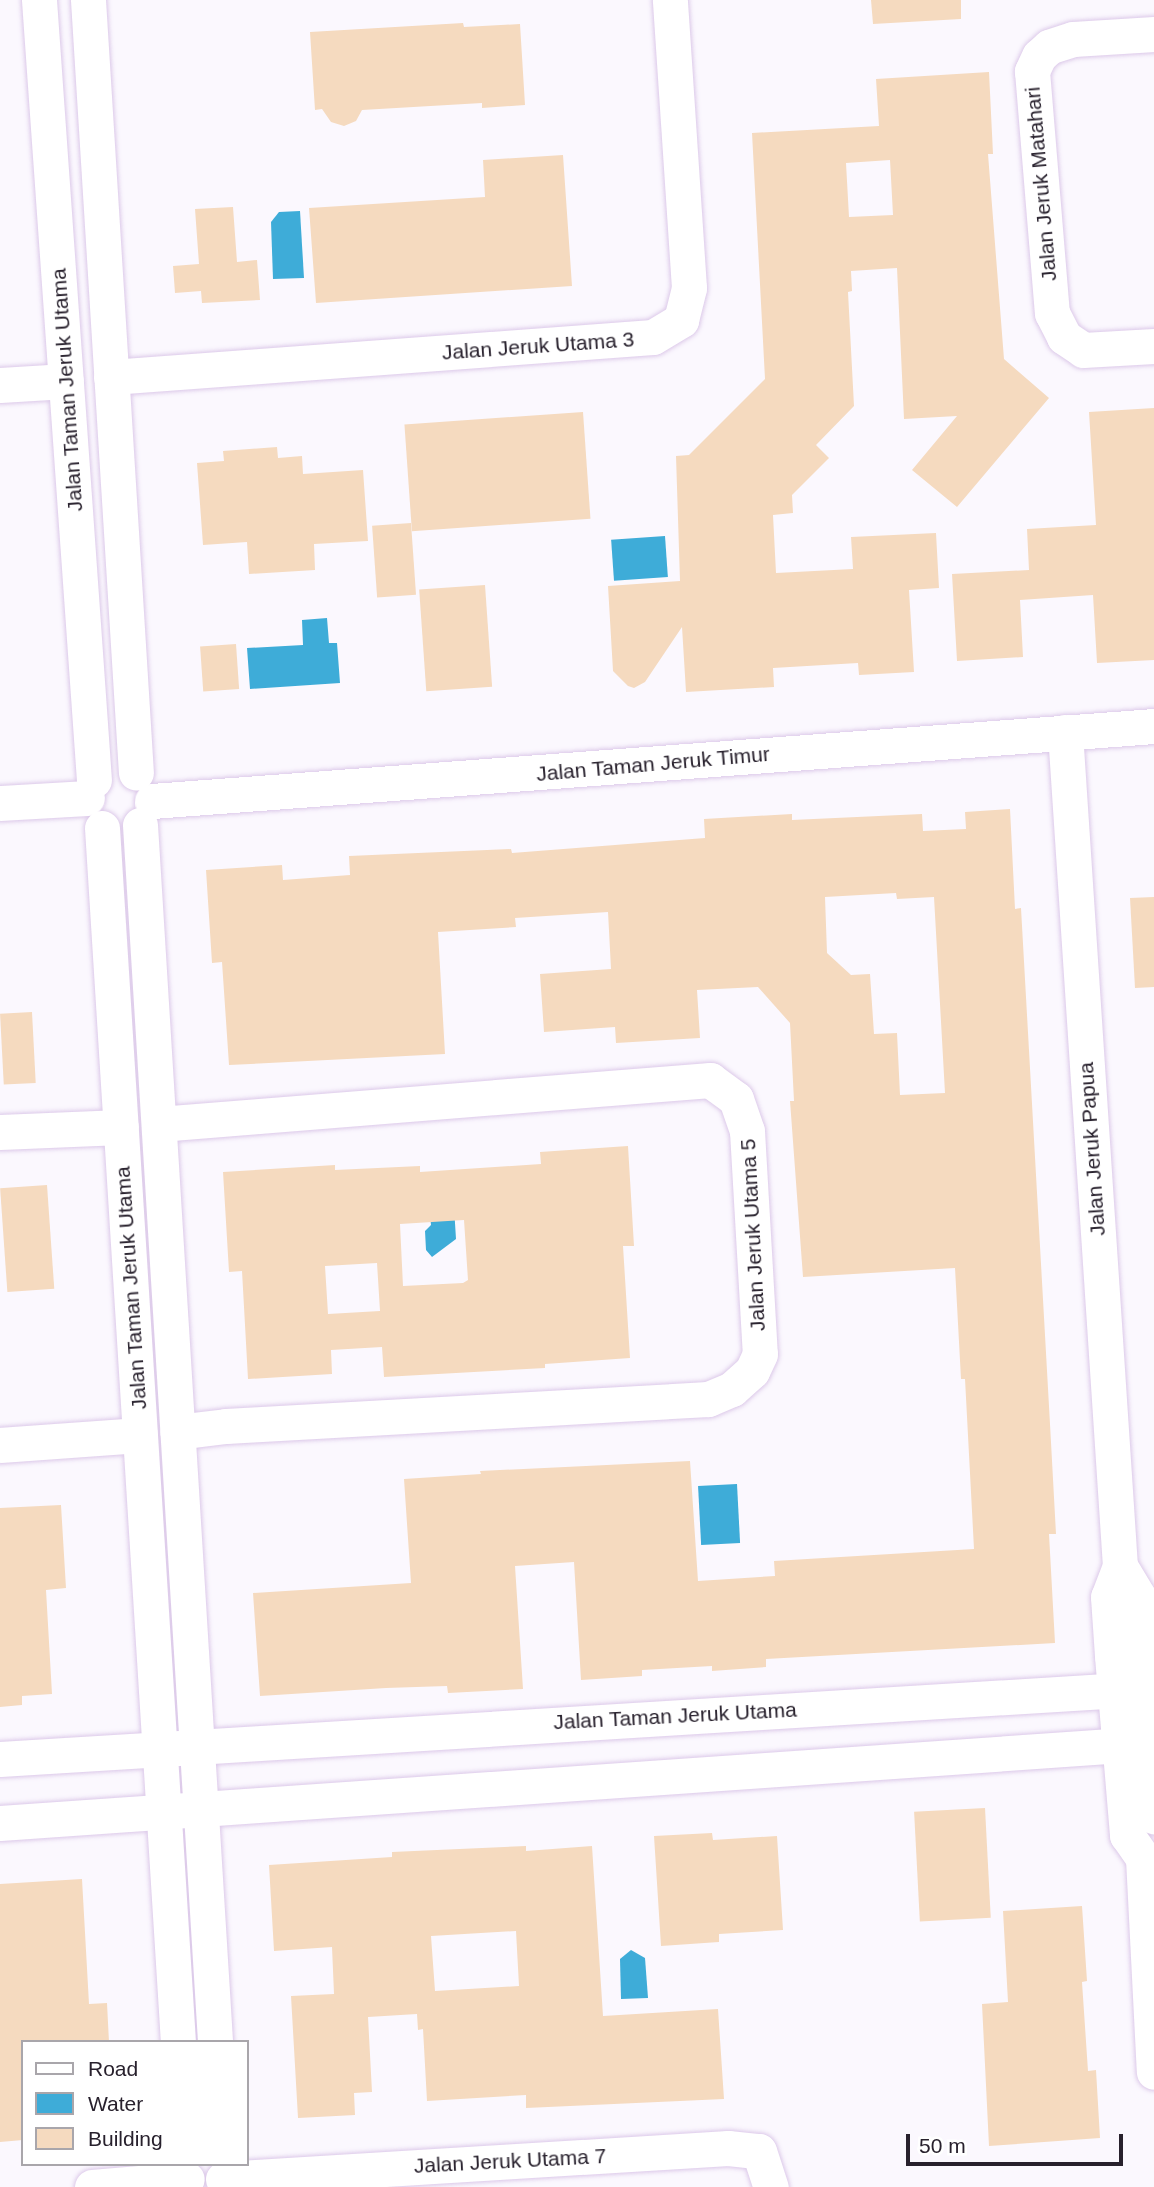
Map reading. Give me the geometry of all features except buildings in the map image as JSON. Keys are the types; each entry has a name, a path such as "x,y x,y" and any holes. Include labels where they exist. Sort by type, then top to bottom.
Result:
{"street":[{"name":"Jalan Taman Jeruk Utama","path":"39,0 94,802 121,1127 178,2040"},
{"name":"Jalan Taman Jeruk Utama","path":"88,0 111,377 143,800 159,1124 215,2040"},
{"name":"Jalan Jeruk Utama 3","path":"111,377 653,337 681,320 689,288 670,0"},
{"name":"Jalan Jeruk Matahari","path":"1154,34 1073,39 1049,47 1039,56 1032,71 1052,313 1064,337 1083,350 1154,346"},
{"path":"0,385 66,382"},
{"name":"Jalan Taman Jeruk Timur","path":"143,800 1154,726"},
{"name":"Jalan Jeruk Papua","path":"1065,732 1120,1566 1108,1597 1137,1689"},
{"path":"114,769 143,800 128,831 114,833 94,802 114,769"},
{"path":"0,803 94,802"},
{"name":"Jalan Jeruk Utama 5","path":"159,1124 709,1080 736,1099 747,1131 748,1145 760,1354 752,1371 732,1389 708,1399 226,1426 177,1432"},
{"path":"0,1132 121,1127"},
{"path":"0,1444 140,1435"},
{"name":"Jalan Jeruk Papua","path":"1120,1566 1138,1596 1142,1653 1137,1689 1141,1744"},
{"name":"Jalan Taman Jeruk Utama","path":"0,1759 1137,1689"},
{"path":"0,1823 1141,1744"},
{"path":"1141,1744 1154,1816"},
{"path":"1141,1744 1127,1835 1149,1846 1154,2073"},
{"name":"Jalan Jeruk Utama 7","path":"223,2177 729,2148 759,2151 771,2187"},
{"path":"92,2187 186,2177"}],"water":[{"path":"300,211 304,278 273,279 271,222 279,212"},
{"path":"665,536 668,577 614,581 611,540"},
{"path":"327,618 329,643 337,643 340,683 250,689 247,648 303,645 302,620"},
{"path":"453,1191 456,1239 432,1257 426,1250 425,1231 431,1225 428,1193"},
{"path":"737,1484 740,1543 701,1545 698,1486"},
{"path":"631,1950 645,1958 648,1998 621,1999 620,1959"}]}
